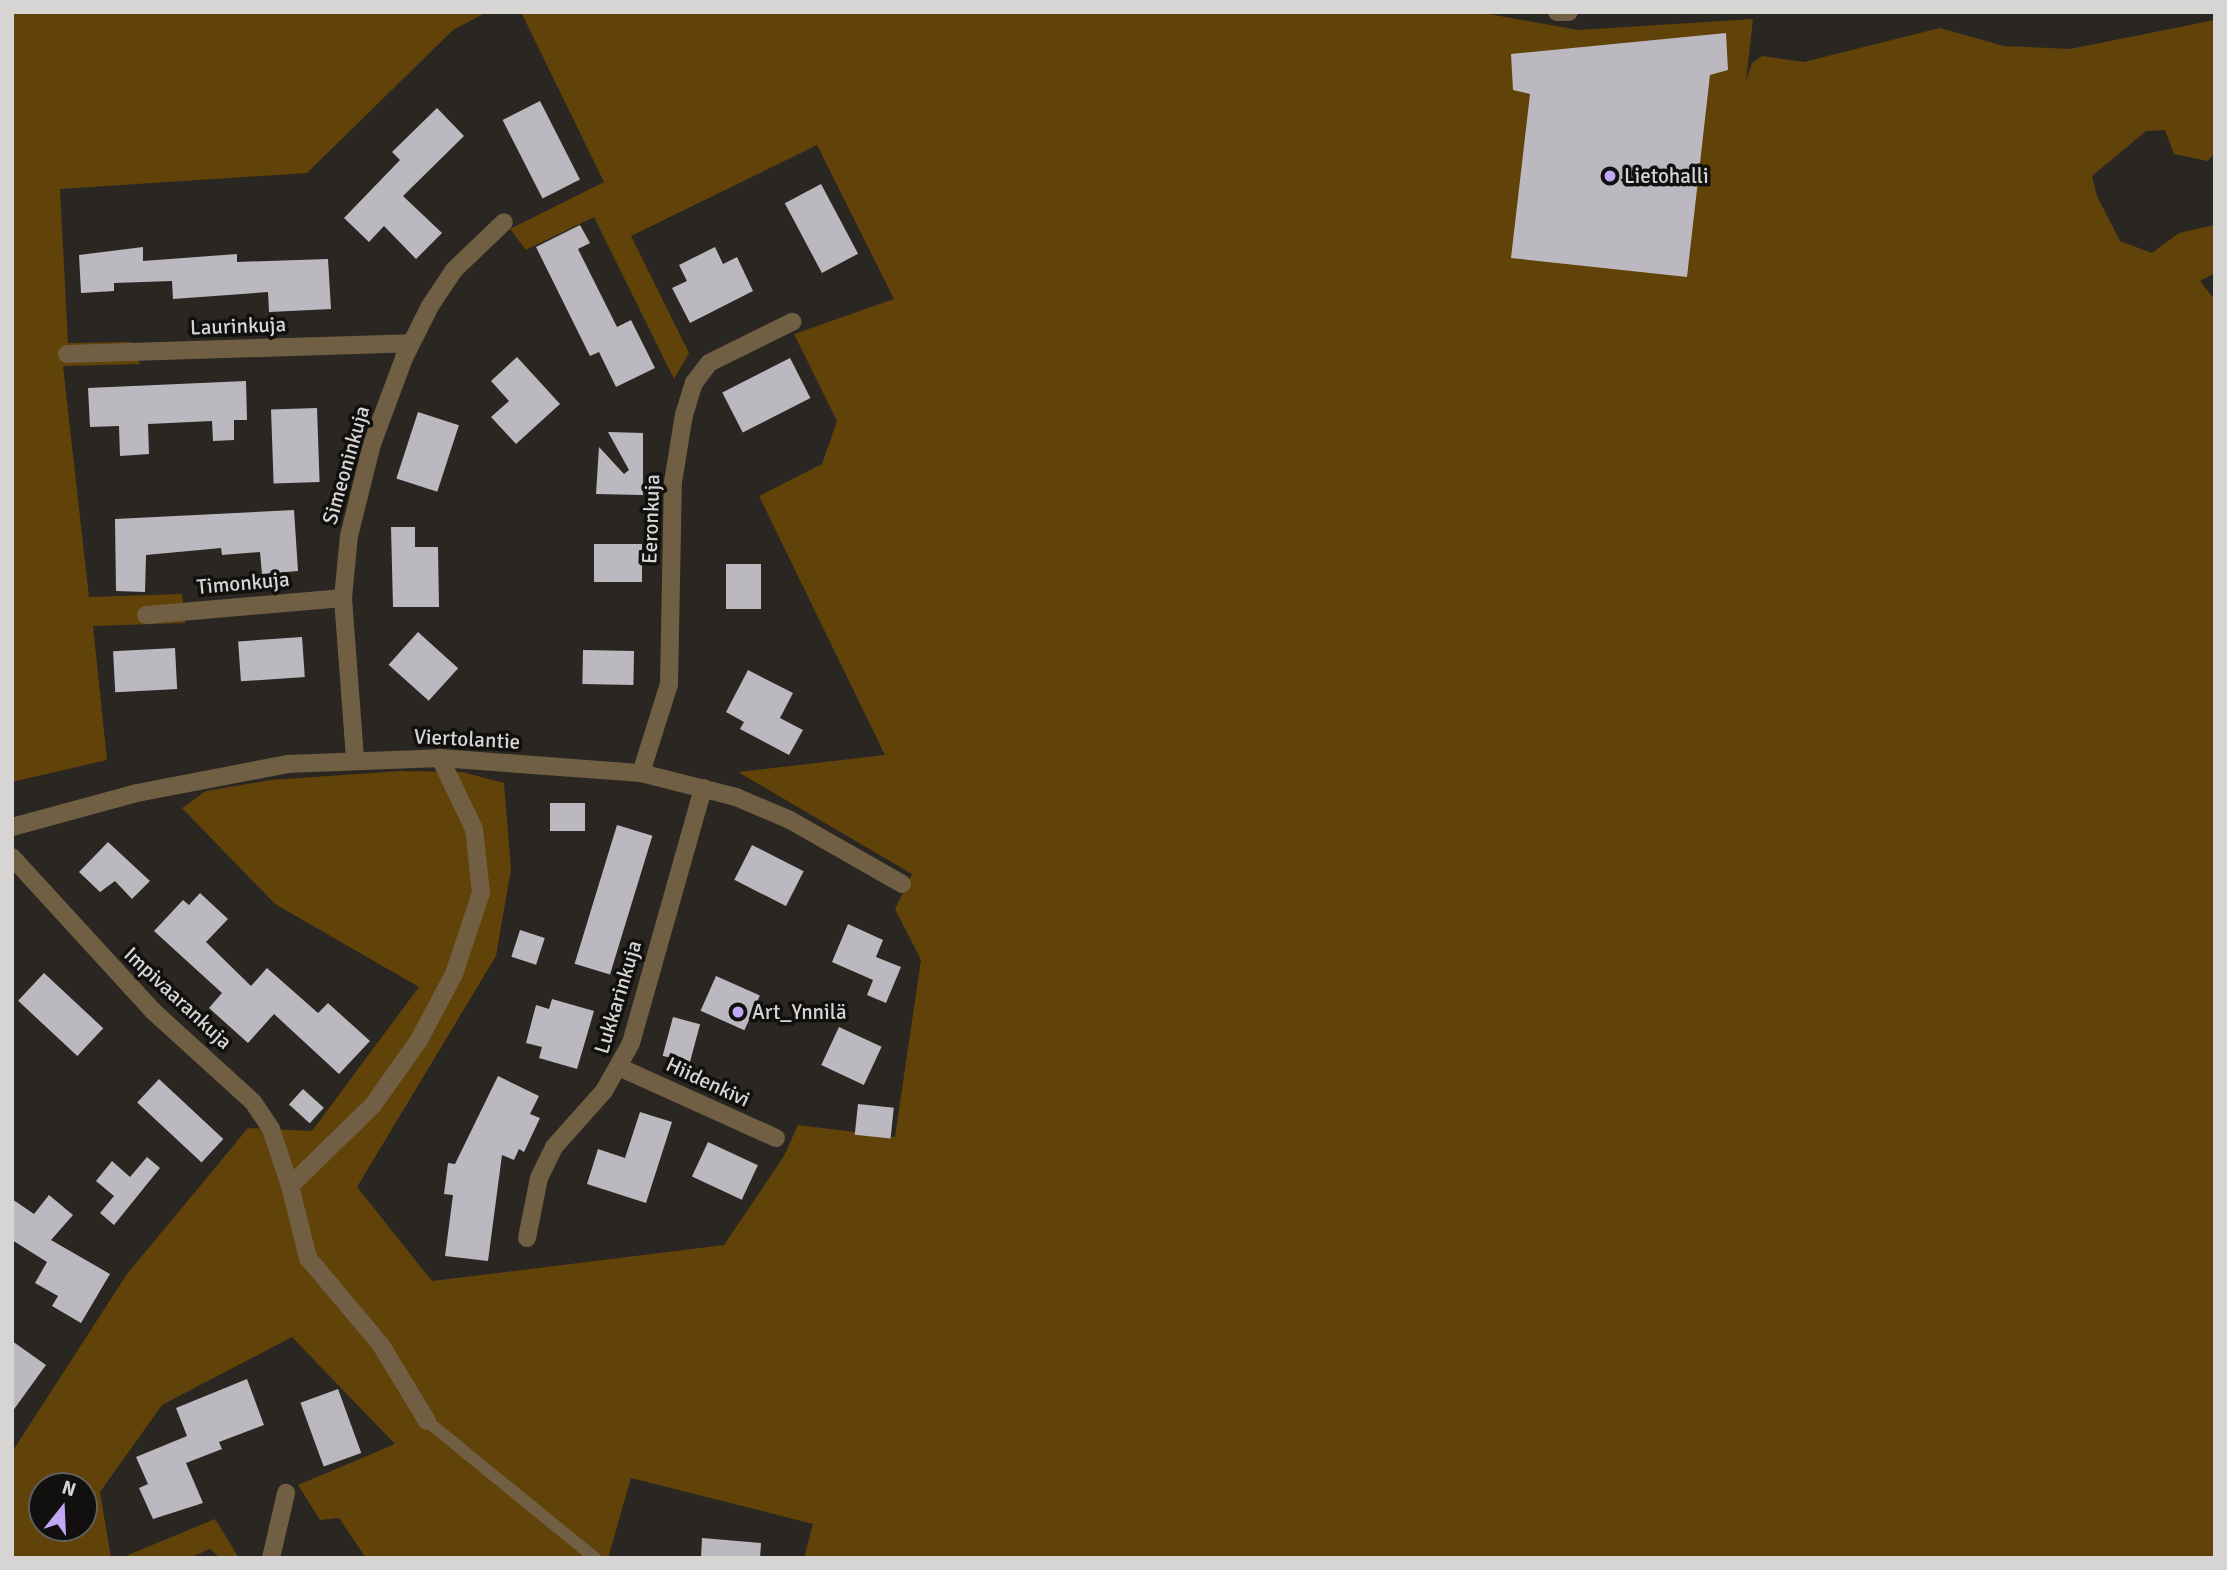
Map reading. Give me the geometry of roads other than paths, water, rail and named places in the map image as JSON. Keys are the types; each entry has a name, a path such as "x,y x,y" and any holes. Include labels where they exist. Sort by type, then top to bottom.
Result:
{"street":[{"path":"1557,12 1569,12"},
{"name":"Simeoninkuja","path":"355,758 343,598 349,536 372,444 411,343 453,270 504,222"},
{"name":"Eeronkuja","path":"640,772 669,684 673,482 684,415 694,383 709,363 792,322"},
{"name":"Laurinkuja","path":"67,354 411,343"},
{"name":"Timonkuja","path":"146,615 343,598"},
{"name":"Viertolantie","path":"12,827 208,777 355,758 440,758 640,772 703,788 790,820 902,884"},
{"path":"290,1185 373,1105 419,1040 454,974 481,893 474,829 440,758"},
{"name":"Lukkarinkuja","path":"527,1238 539,1178 554,1147 621,1068 703,788"},
{"name":"Impivaarankuja","path":"12,857 153,1011 253,1102 271,1129 290,1185 308,1258 381,1345 428,1421"},
{"name":"Hiidenkivi","path":"621,1068 776,1139"},
{"path":"271,1558 286,1493"}],"lane":[{"path":"428,1421 594,1558"}],"place":[{"name":"Lietohalli","path":"1610,176"},
{"name":"Art_Ynnilä","path":"738,1012"}]}
